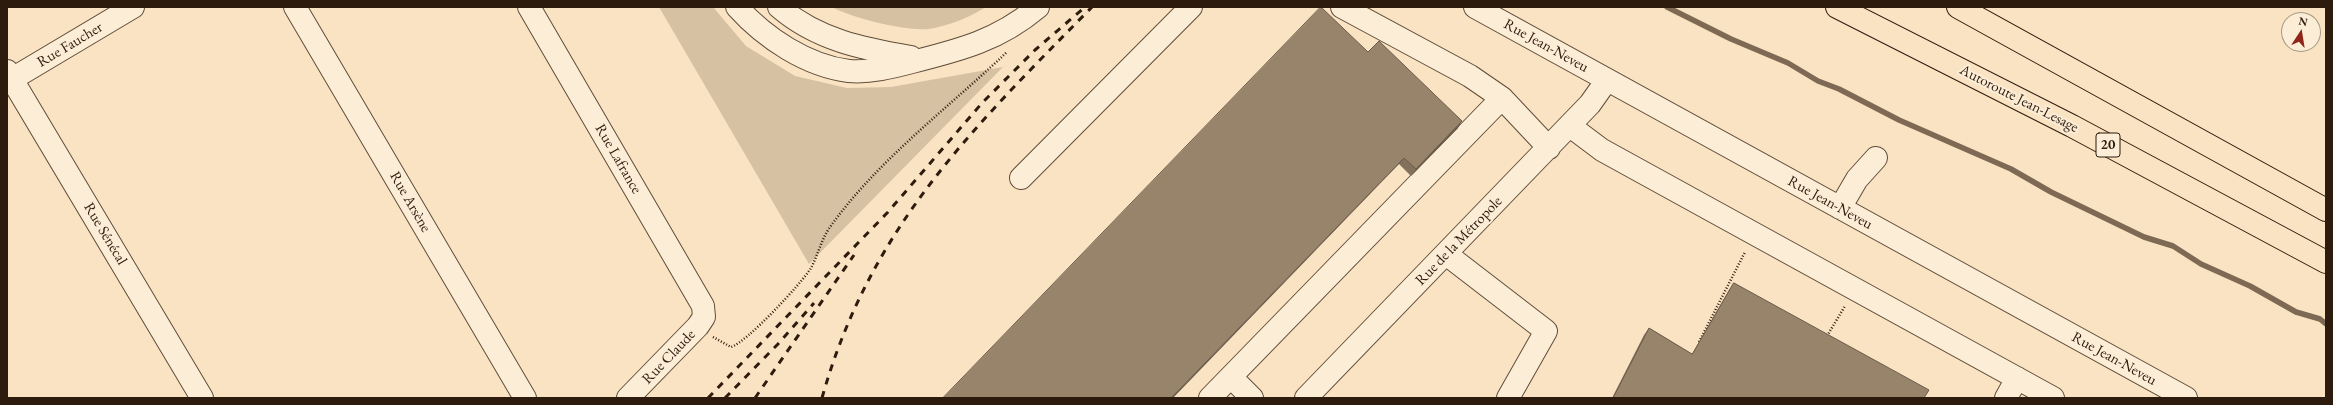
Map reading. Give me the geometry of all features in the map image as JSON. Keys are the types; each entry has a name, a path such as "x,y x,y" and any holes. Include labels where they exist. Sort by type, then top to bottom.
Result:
{"highway":[{"name":"Autoroute Jean-Lesage","path":"1837,7 2072,126 2326,262"},
{"path":"1958,7 2326,210"}],"street":[{"name":"Rue Faucher","path":"9,78 133,7"},
{"name":"Rue Arsène","path":"294,7 525,398"},
{"name":"Rue Lafrance","path":"529,7 700,300 704,312"},
{"path":"737,7 763,31 790,49 849,71 874,69 952,53 978,44 1010,27 1038,7"},
{"path":"779,7 808,28 830,38 870,50 922,59"},
{"path":"1021,178 1191,7"},
{"path":"1342,7 1470,76 1502,98 1549,148"},
{"name":"Rue Jean-Neveu","path":"1475,7 2186,398"},
{"name":"Rue Sénécal","path":"9,78 202,398"},
{"name":"Rue de la Métropole","path":"1306,398 1570,126 1593,101 1607,80"},
{"path":"1210,398 1502,98"},
{"path":"1570,126 1608,154 2052,398"},
{"path":"1840,208 1857,179 1876,158"},
{"path":"1446,254 1546,331 1508,398"},
{"name":"Rue Claude","path":"628,398 698,326 704,312"},
{"path":"1231,377 1252,398"},
{"path":"2006,398 2017,378"}],"path":[{"path":"711,335 720,342 732,347 744,340 807,274 828,229 854,197 922,129 1011,49"},
{"path":"1699,342 1746,250"},
{"path":"1824,342 1845,305"}],"shaded area":[{"path":"659,7 713,7 746,46 795,76 847,88 891,87 1003,67 809,264"},
{"path":"832,7 986,7 951,24 936,28 918,29 878,23"}],"building":[{"path":"1321,7 1368,52 1379,41 1462,121 1416,169 1404,158 1171,398 943,398"},
{"path":"1734,283 1929,390 1924,398 1613,398 1649,328 1692,354"}],"waterway":[{"path":"1667,7 1731,39 1788,63 1818,81 1839,89 1899,120 2011,169 2051,192 2144,237 2173,246 2201,264 2250,286 2296,312 2320,319 2326,324"}],"railway":[{"path":"708,398 888,212 982,103 1035,50 1085,7"},
{"path":"822,398 842,337 868,282 897,231 930,184 966,139 1092,7"},
{"path":"755,398 854,255"},
{"path":"725,398 778,344 814,303"}]}
